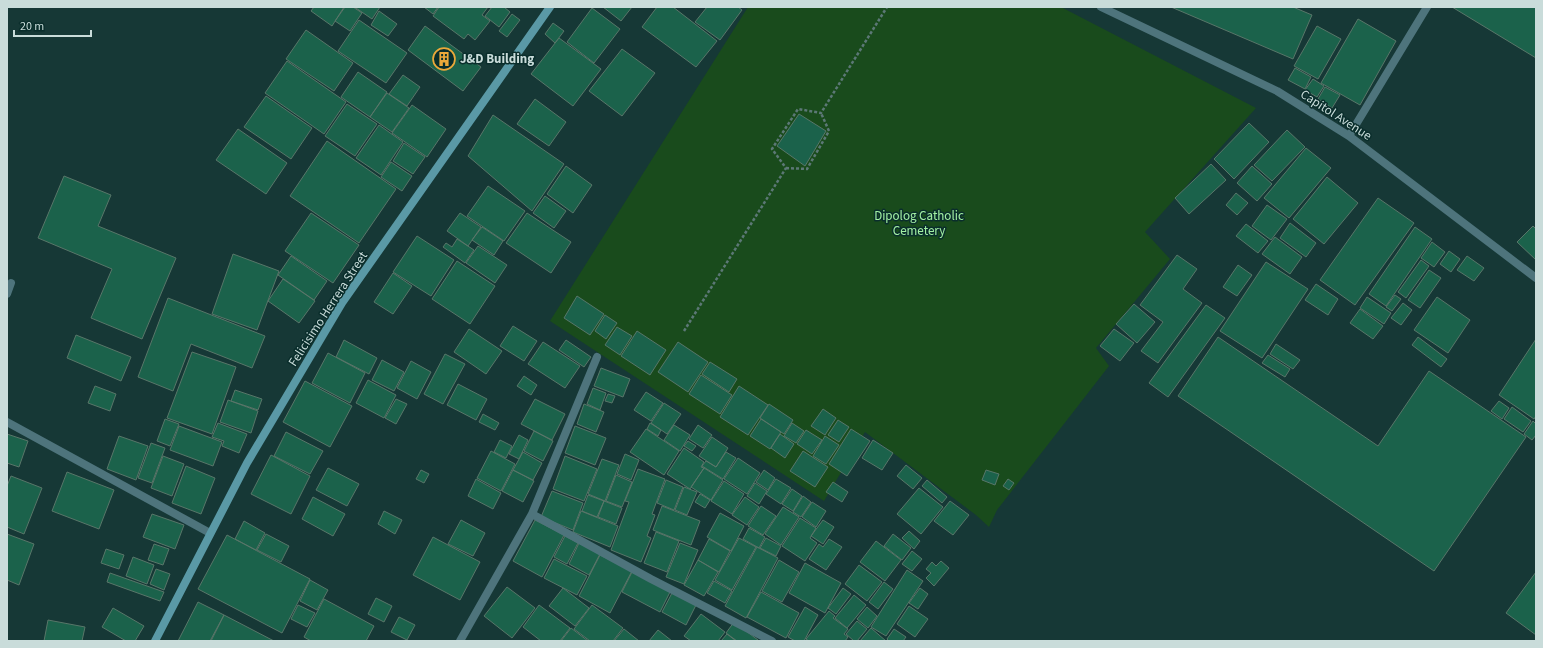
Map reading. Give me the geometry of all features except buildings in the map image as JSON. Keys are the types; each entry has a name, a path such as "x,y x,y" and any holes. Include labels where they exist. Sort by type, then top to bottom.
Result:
{"street":[{"name":"Felicisimo Herrera Street","path":"155,641 247,463 342,303 550,7"},
{"name":"Capitol Avenue","path":"1101,7 1277,91 1349,136 1536,278"},
{"path":"1349,136 1427,7"},
{"path":"7,294 11,283"},
{"path":"460,641 532,514 597,357"},
{"path":"7,422 210,533"},
{"path":"532,514 651,579 772,641"}],"path":[{"path":"821,113 887,7"},
{"path":"786,168 772,149 798,108 821,113"},
{"path":"786,168 807,169 829,131 821,113"},
{"path":"684,331 786,168"}],"green space":[{"name":"Dipolog Catholic Cemetery","path":"748,7 1061,7 1256,108 1145,232 1170,259 1096,348 1109,366 997,510 989,527 976,515 865,432 824,501 550,321"}],"place":[{"name":"J&D Building","path":"444,59"}]}
